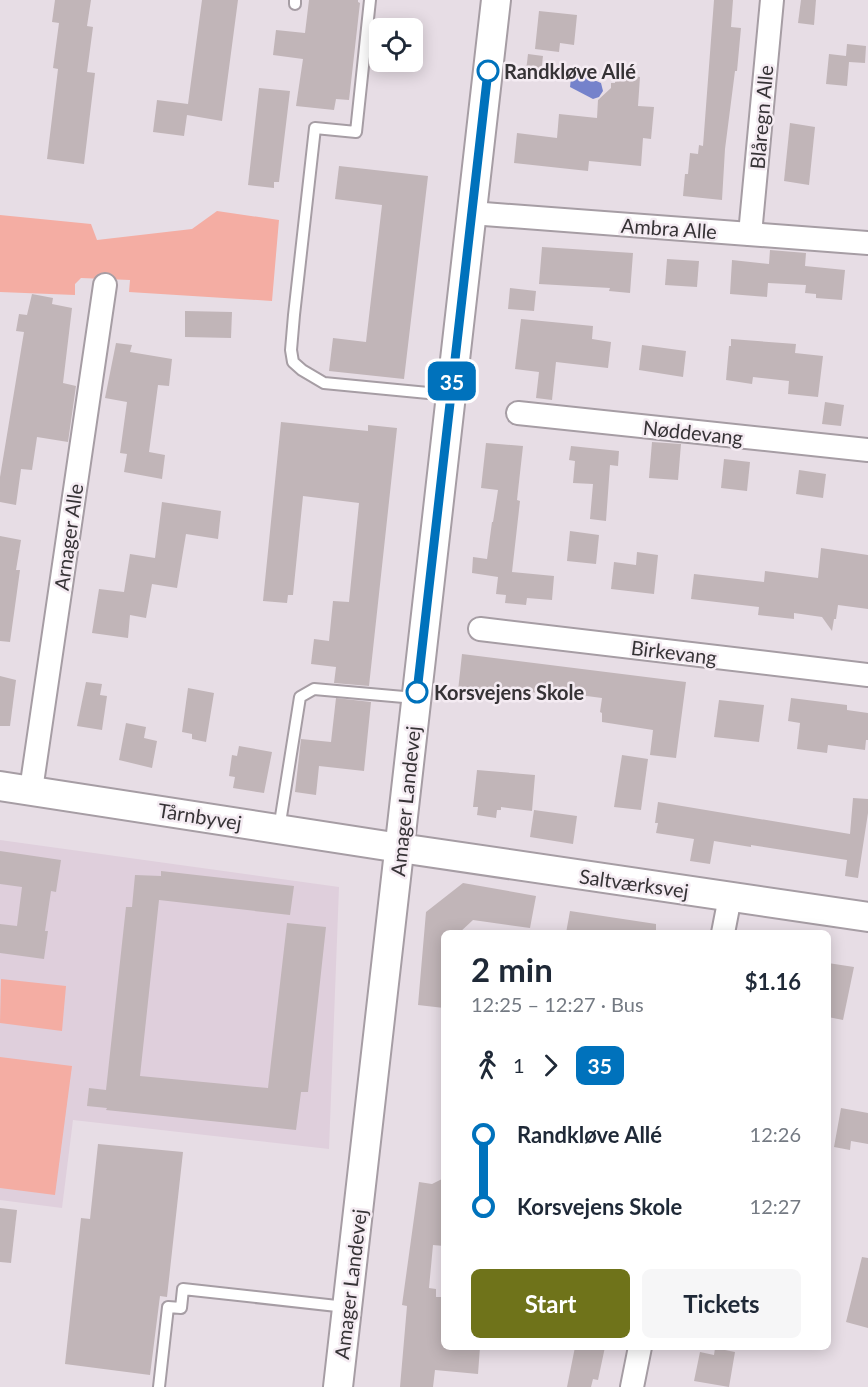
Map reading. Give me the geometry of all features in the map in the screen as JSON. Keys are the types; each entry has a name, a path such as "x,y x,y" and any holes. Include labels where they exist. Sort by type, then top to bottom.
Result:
{"street":[{"name":"Amager Landevej","path":"338,1387 496,0"},
{"name":"Blåregn Alle","path":"750,234 772,0"},
{"name":"Ambra Alle","path":"471,213 868,243"},
{"name":"Arnager Alle","path":"31,790 105,285"},
{"name":"Nøddevang","path":"518,413 868,450"},
{"name":"Birkevang","path":"480,629 868,675"},
{"name":"Tårnbyvej","path":"0,786 400,848"},
{"name":"Saltværksvej","path":"400,848 868,918"},
{"path":"724,930 730,897"},
{"path":"632,1387 639,1350"}],"lane":[{"path":"370,0 356,132 315,128 294,315 291,350 293,362 324,383 450,395"},
{"path":"279,829 300,697 314,689 416,698"},
{"path":"159,1387 168,1307 181,1308 183,1289 346,1307"}],"shaded area":[{"path":"217,211 279,220 272,301 129,292 130,280 81,278 75,284 75,295 0,292 0,215 91,224 97,240 192,229"},
{"path":"0,840 339,887 329,1149 73,1120 62,1208 0,1200"},
{"path":"1,979 66,986 62,1031 0,1023"},
{"path":"0,1057 72,1066 55,1195 0,1188"}],"water":[{"path":"578,73 601,83 603,91 599,97 593,99 570,87 571,78"}],"building":[{"path":"55,0 91,0 87,26 93,27 87,72 95,73 84,164 47,159 58,69 53,68 59,23 52,22"},
{"path":"202,0 238,0 222,121 187,115 184,136 153,132 157,100 188,104"},
{"path":"309,0 358,0 360,3 349,100 336,99 334,110 296,106 303,59 273,55 276,30 305,33"},
{"path":"714,0 733,0 731,27 741,28 725,149 722,200 683,196 690,153 698,154 699,145 703,146"},
{"path":"801,0 816,0 814,25 798,23"},
{"path":"539,11 577,15 574,45 560,43 559,52 535,49"},
{"path":"847,44 866,46 865,63 849,62 847,86 826,84 829,54 846,56"},
{"path":"528,54 543,56 541,73 526,71"},
{"path":"616,73 640,77 638,106 654,107 651,139 643,138 641,166 589,161 588,171 514,163 517,133 557,138 559,114 597,118 598,100 611,88 611,83 615,83"},
{"path":"259,88 290,91 279,182 274,182 274,188 248,185"},
{"path":"790,123 815,127 809,185 784,181"},
{"path":"339,166 428,176 404,379 329,371 333,338 366,342 382,205 335,199"},
{"path":"542,247 633,253 630,293 609,291 610,288 539,284"},
{"path":"770,250 806,253 805,266 845,270 842,300 816,298 816,294 805,293 806,285 768,283 767,297 730,294 732,260 769,264"},
{"path":"667,259 699,261 697,287 665,285"},
{"path":"510,288 536,291 534,311 508,309"},
{"path":"32,294 53,298 52,304 72,308 63,383 76,386 68,442 37,437 32,470 21,469 16,505 0,502 0,477 24,332 16,331 19,314 27,315"},
{"path":"185,311 232,312 231,338 185,337"},
{"path":"521,319 593,326 592,339 611,342 608,368 556,362 552,400 536,398 539,372 515,369"},
{"path":"731,339 796,344 795,353 823,356 818,397 788,394 789,381 753,377 752,384 726,380"},
{"path":"116,343 132,345 130,352 172,359 169,386 158,385 149,452 165,455 162,479 124,472 127,454 120,453 127,402 105,398"},
{"path":"642,345 686,351 683,377 639,370"},
{"path":"825,402 844,405 841,426 822,424"},
{"path":"281,422 368,431 368,425 397,428 369,686 334,683 336,667 311,664 314,639 329,641 333,601 349,602 359,503 303,496 293,595 288,595 287,603 263,601"},
{"path":"652,442 681,444 678,480 649,478"},
{"path":"486,443 523,446 512,572 554,576 552,600 527,598 526,605 505,603 506,595 496,594 498,577 472,573 473,557 487,559 498,490 481,488"},
{"path":"571,446 619,451 618,466 610,465 606,521 590,519 593,484 573,483 575,461 569,460"},
{"path":"724,459 750,462 747,491 721,488"},
{"path":"799,470 826,474 823,498 796,494"},
{"path":"162,502 221,511 218,539 186,534 177,588 152,584 146,618 130,615 128,638 92,633 99,589 124,592 130,554 155,558"},
{"path":"570,531 599,535 596,564 567,561"},
{"path":"0,536 21,540 16,570 20,570 10,642 0,641"},
{"path":"821,548 868,555 868,609 838,605 832,631 822,617 794,613 794,619 758,615 759,607 691,599 694,574 764,582 765,571 818,578"},
{"path":"637,552 658,555 654,594 611,589 614,562 636,565"},
{"path":"462,654 686,682 676,758 650,755 653,730 602,722 600,712 602,698 491,687 490,695 458,691"},
{"path":"0,676 16,680 10,726 0,726"},
{"path":"86,682 102,684 100,695 107,696 102,730 77,726"},
{"path":"188,688 214,693 206,742 192,739 192,734 182,732"},
{"path":"336,698 371,702 364,771 319,766 316,795 295,792 301,739 331,742"},
{"path":"791,698 847,705 847,710 868,713 868,740 866,740 865,750 828,745 827,753 797,749 800,723 788,721"},
{"path":"719,700 764,705 759,742 714,737"},
{"path":"126,723 146,727 144,738 157,741 152,768 119,760"},
{"path":"239,746 272,752 264,793 233,788 235,777 229,776 232,755 237,756"},
{"path":"622,755 648,759 641,810 614,807"},
{"path":"477,770 535,775 532,811 501,807 501,810 497,810 496,818 477,815 478,807 473,807"},
{"path":"853,798 868,799 858,878 845,876 847,860 714,841 710,864 690,861 694,839 656,833 658,802 850,834"},
{"path":"534,810 577,816 573,844 530,837"},
{"path":"0,851 61,860 56,892 51,891 45,931 48,931 44,959 0,953 0,924 17,926 22,887 0,884"},
{"path":"161,871 294,886 290,915 159,900 140,1076 268,1088 287,923 326,927 308,1092 301,1092 296,1130 106,1110 107,1108 87,1106 89,1088 106,1090 126,907 132,907 135,875 161,876"},
{"path":"463,883 536,896 530,928 473,920 462,930 441,930 441,1008 418,1005 426,912"},
{"path":"570,911 656,924 656,930 567,930"},
{"path":"831,963 854,967 843,1020 831,1018"},
{"path":"841,1108 868,1113 868,1144 851,1141 850,1150 834,1147"},
{"path":"98,1144 183,1152 167,1297 160,1296 150,1375 65,1364 81,1218 90,1219"},
{"path":"441,1180 441,1246 433,1245 429,1288 436,1289 436,1297 441,1297 441,1350 480,1350 478,1374 435,1370 433,1387 400,1387 407,1306 402,1305 419,1182 432,1184"},
{"path":"0,1208 17,1210 11,1263 0,1262"},
{"path":"862,1257 868,1258 868,1328 846,1322"},
{"path":"574,1350 604,1350 598,1380 593,1379 591,1387 567,1387"},
{"path":"715,1350 735,1352 729,1387 694,1381 700,1352 714,1355"}],"bus line":[{"name":"35","path":"417,692 488,71"}],"place":[{"name":"Randkløve Allé","path":"488,71"},
{"name":"Korsvejens Skole","path":"417,692"}]}
